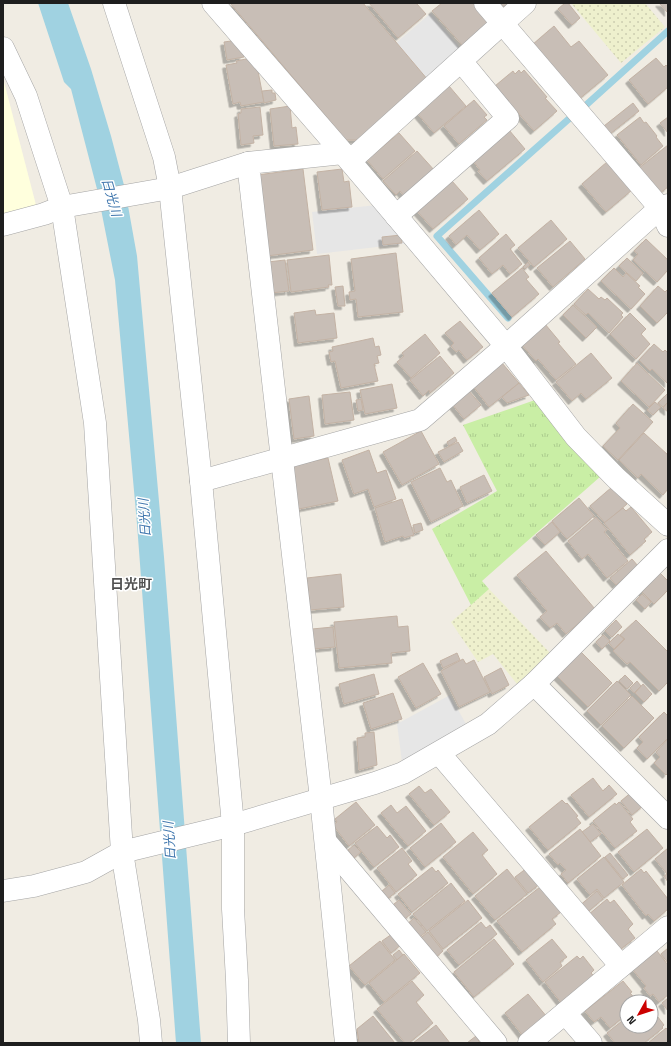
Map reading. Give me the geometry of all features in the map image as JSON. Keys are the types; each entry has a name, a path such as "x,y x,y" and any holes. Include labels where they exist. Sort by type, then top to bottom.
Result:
{"street":[{"path":"114,3 164,157 166,188 201,482 228,827 238,980 239,1043"},
{"path":"213,3 347,157 506,346 576,437 616,478 668,525"},
{"path":"201,482 420,420 665,213 485,3"},
{"path":"3,225 67,206 166,188 248,163 347,157 461,61 525,3"},
{"path":"3,48 26,96 67,206 95,423 127,851 151,1043"},
{"path":"396,216 508,118 461,61"},
{"path":"248,163 326,842 346,1043"},
{"path":"3,891 34,886 86,872 127,851 228,827 375,783 403,773 488,724 534,684 668,550"},
{"path":"534,684 668,818"},
{"path":"439,753 621,966"},
{"path":"326,842 496,1043"},
{"path":"529,1043 668,927"},
{"path":"565,1013 591,1043"}],"shaded area":[{"path":"571,3 645,3 665,27 621,63"},
{"path":"431,13 463,51 428,80 396,43"},
{"path":"3,78 36,205 3,215"},
{"path":"377,205 411,243 317,254 312,212"},
{"path":"489,589 551,654 517,684 493,654 478,662 451,622"},
{"path":"450,695 467,726 402,762 397,724"}],"green space":[{"path":"535,400 601,476 482,581 489,589 471,605 432,529 497,491 463,425"}],"water":[{"name":"日光川","path":"38,3 68,3 91,69 111,136 125,189 137,256 164,557 201,1043 176,1043 137,524 115,280 97,189 71,89 64,82"}],"building":[{"path":"230,3 363,3 428,80 357,140 346,140"},
{"path":"369,3 416,3 426,14 398,38"},
{"path":"442,3 473,3 489,22 462,45 432,11"},
{"path":"492,3 510,3 500,12"},
{"path":"565,3 568,3 580,18 572,25 558,9"},
{"path":"659,3 668,3 668,13"},
{"path":"554,26 571,47 579,41 608,75 578,100 532,45"},
{"path":"238,40 241,44 244,57 227,60 224,42"},
{"path":"251,58 257,66 264,102 241,106 240,102 233,104 226,65"},
{"path":"656,58 664,67 666,65 668,67 668,87 648,104 629,80"},
{"path":"519,70 521,73 524,70 557,111 534,131 495,86 513,71 515,74"},
{"path":"449,86 466,106 434,133 417,113"},
{"path":"272,90 272,93 275,93 276,100 264,103 262,91"},
{"path":"474,100 487,115 484,117 487,120 459,144 444,126"},
{"path":"633,103 639,111 610,134 604,126"},
{"path":"290,106 292,128 296,127 298,144 274,146 270,109"},
{"path":"260,107 263,135 253,136 254,143 241,145 238,114 241,113 241,109"},
{"path":"640,117 644,123 646,122 663,146 641,165 617,135"},
{"path":"668,117 668,133 660,123"},
{"path":"509,130 525,149 487,181 478,171 480,170 473,161"},
{"path":"399,133 415,151 383,179 367,160"},
{"path":"668,145 668,187 660,193 639,168"},
{"path":"417,151 435,171 405,197 400,191 396,195 383,181"},
{"path":"608,161 632,190 606,212 582,184"},
{"path":"303,169 313,250 267,256 257,175"},
{"path":"342,169 344,182 349,181 352,207 322,210 317,172"},
{"path":"452,181 468,199 433,229 417,211"},
{"path":"479,210 499,234 480,250 467,235 456,245 449,236"},
{"path":"551,220 567,239 534,267 518,248"},
{"path":"506,234 515,245 510,249 522,264 510,274 503,265 492,274 479,258"},
{"path":"401,235 402,243 383,245 382,237"},
{"path":"646,239 668,260 668,270 657,282 633,260 638,254 634,251"},
{"path":"570,241 585,259 553,287 537,268"},
{"path":"396,253 403,312 358,317 356,299 350,300 349,292 355,291 351,259"},
{"path":"329,255 332,285 328,285 329,287 291,292 287,260"},
{"path":"627,258 643,273 636,281 619,266"},
{"path":"285,260 289,291 271,293 268,262"},
{"path":"528,262 530,265 525,269 523,267"},
{"path":"522,268 529,277 526,279 539,294 512,317 492,293"},
{"path":"614,268 623,277 626,273 640,286 638,287 645,294 631,309 601,281"},
{"path":"343,286 345,306 338,306 335,287"},
{"path":"658,286 665,292 668,289 668,312 657,323 640,306"},
{"path":"588,289 599,299 601,297 605,300 607,298 623,313 621,315 623,317 609,333 588,313 586,315 574,304"},
{"path":"573,305 597,327 586,338 563,315"},
{"path":"315,310 316,315 334,313 337,338 298,343 294,313"},
{"path":"630,313 646,329 641,334 650,344 636,359 610,334"},
{"path":"460,321 483,347 467,360 459,350 456,352 451,346 454,343 445,333"},
{"path":"545,324 560,342 558,343 576,364 556,380 538,359 536,361 521,344"},
{"path":"425,334 440,353 411,378 397,362 404,356 402,353"},
{"path":"373,338 375,347 379,346 381,355 377,356 379,363 374,364 378,381 341,388 335,361 331,362 329,352 333,351 332,347"},
{"path":"654,344 663,352 665,350 668,353 668,384 652,369 650,371 639,360"},
{"path":"591,353 612,378 586,399 581,393 572,401 556,382"},
{"path":"440,356 454,373 430,393 429,390 423,396 410,380"},
{"path":"502,363 519,383 489,407 473,386"},
{"path":"637,363 665,390 649,407 621,381"},
{"path":"519,383 529,395 507,403 502,397"},
{"path":"392,384 397,408 365,414 360,390"},
{"path":"469,391 481,405 464,419 452,404"},
{"path":"350,392 354,420 325,424 322,395"},
{"path":"668,393 668,402 663,407 658,403"},
{"path":"309,396 314,436 294,439 289,399"},
{"path":"361,399 363,410 358,411 356,400"},
{"path":"655,402 661,407 653,415 647,410"},
{"path":"668,402 668,412 663,408"},
{"path":"633,404 653,422 618,460 603,446 620,428 616,423"},
{"path":"421,431 439,464 402,485 383,452"},
{"path":"644,433 668,455 668,489 663,495 641,474 638,478 619,460"},
{"path":"455,437 457,441 449,446 447,442"},
{"path":"458,442 463,451 444,462 438,452"},
{"path":"369,450 377,473 386,470 396,499 374,507 368,489 354,494 342,460"},
{"path":"328,458 338,501 299,509 290,466"},
{"path":"440,468 447,482 451,480 463,506 431,522 411,482"},
{"path":"484,475 492,491 467,503 460,487"},
{"path":"612,487 627,504 605,523 590,506"},
{"path":"579,498 594,516 567,539 552,521"},
{"path":"402,499 414,535 404,538 403,536 385,542 375,508"},
{"path":"631,507 652,532 644,539 646,541 630,555 604,523 623,508 626,511"},
{"path":"596,517 607,530 604,532 628,561 607,578 588,554 582,559 568,541"},
{"path":"552,522 560,532 545,545 536,535"},
{"path":"421,523 423,530 415,533 413,525"},
{"path":"546,551 595,609 566,634 557,623 550,628 540,617 547,611 517,575"},
{"path":"632,559 638,566 616,585 610,578"},
{"path":"660,573 668,581 668,590 654,604 642,592"},
{"path":"341,574 344,607 310,610 307,578"},
{"path":"642,594 651,602 645,609 636,600"},
{"path":"397,616 398,627 408,626 410,651 391,653 392,663 339,668 334,622"},
{"path":"616,620 622,627 612,637 605,631"},
{"path":"636,620 668,652 668,682 659,691 630,662 627,664 613,651 625,639 620,635"},
{"path":"333,627 335,647 314,649 312,629"},
{"path":"618,634 624,639 614,649 609,643"},
{"path":"603,635 610,641 602,649 596,642"},
{"path":"581,652 612,683 588,707 557,676"},
{"path":"457,653 460,660 443,668 440,661"},
{"path":"463,659 466,664 474,660 490,692 459,707 441,671"},
{"path":"423,663 441,694 416,708 398,677"},
{"path":"501,668 509,685 492,694 484,677"},
{"path":"374,674 379,694 344,704 339,684"},
{"path":"625,675 633,683 627,689 619,681"},
{"path":"617,681 631,695 601,725 587,711"},
{"path":"637,681 641,686 634,693 630,688"},
{"path":"643,684 652,694 644,702 635,693"},
{"path":"393,693 402,719 371,729 363,703"},
{"path":"632,696 654,718 624,748 602,726"},
{"path":"664,712 668,716 668,738 647,759 637,748 643,742 639,737"},
{"path":"374,732 377,765 359,770 357,738 365,737 365,733"},
{"path":"668,739 668,773 666,775 654,763 660,757 656,752"},
{"path":"593,778 603,791 609,785 617,794 589,817 571,795"},
{"path":"419,786 425,793 431,789 450,812 434,825 409,794"},
{"path":"633,791 644,805 632,815 621,801"},
{"path":"562,800 566,804 567,803 578,816 576,817 581,823 548,850 529,827"},
{"path":"356,802 375,825 349,846 333,825 337,822 335,819"},
{"path":"619,802 633,819 630,822 637,831 615,848 593,821 615,803 616,805"},
{"path":"391,805 397,813 406,806 426,831 408,846 381,813"},
{"path":"441,823 456,842 425,867 410,848"},
{"path":"593,824 601,834 590,842 582,832"},
{"path":"377,826 387,838 390,835 399,847 374,867 355,843"},
{"path":"580,829 601,856 568,883 561,874 566,870 560,863 558,865 549,854"},
{"path":"647,829 663,848 634,872 618,852"},
{"path":"473,832 488,850 482,855 497,874 473,894 443,857"},
{"path":"354,845 361,852 354,858 348,850"},
{"path":"402,848 412,861 408,864 417,875 396,892 377,868"},
{"path":"668,848 668,882 664,876 667,874 655,859"},
{"path":"610,853 628,875 623,879 605,857"},
{"path":"604,857 624,882 604,898 597,889 590,895 577,879"},
{"path":"432,867 436,872 438,870 448,883 412,912 398,894"},
{"path":"527,868 540,884 528,893 515,877"},
{"path":"507,869 527,894 495,920 475,896"},
{"path":"641,869 644,873 646,871 668,899 668,909 654,921 648,914 646,916 622,885"},
{"path":"451,883 465,901 427,931 413,914"},
{"path":"389,885 395,893 387,899 381,892"},
{"path":"540,887 561,912 552,919 556,924 522,952 497,921"},
{"path":"597,891 603,899 584,915 578,907"},
{"path":"607,899 610,903 614,900 633,924 628,929 635,938 617,952 588,915"},
{"path":"399,900 411,914 401,922 389,908"},
{"path":"468,900 482,918 443,949 429,931"},
{"path":"414,918 426,932 416,940 405,926"},
{"path":"481,922 486,928 490,925 497,934 459,965 447,950"},
{"path":"428,932 443,951 433,960 417,941"},
{"path":"392,934 401,945 391,953 382,941"},
{"path":"494,939 514,964 474,997 454,972"},
{"path":"552,939 567,957 560,962 562,966 543,982 526,960"},
{"path":"380,941 395,960 365,985 349,966"},
{"path":"668,948 668,963 661,954"},
{"path":"399,950 403,955 397,960 393,955"},
{"path":"657,951 668,965 668,995 659,1002 659,994 648,994 644,988 646,986 633,970"},
{"path":"404,954 420,973 384,1002 369,983"},
{"path":"577,956 580,959 583,956 594,970 591,973 595,977 562,1004 545,982"},
{"path":"412,981 424,995 416,1002 433,1023 409,1043 405,1043 377,1009"},
{"path":"623,981 632,992 630,993 631,994 619,994 619,1021 610,1028 601,1017 594,1022 585,1011"},
{"path":"528,994 547,1017 523,1036 505,1013"},
{"path":"668,998 668,1011 662,1003"},
{"path":"373,1016 395,1043 359,1043 357,1029"},
{"path":"659,1018 664,1025 662,1027 663,1028 659,1031"},
{"path":"619,1023 619,1034 655,1034 644,1043 615,1043 607,1033"},
{"path":"436,1025 450,1043 413,1043"},
{"path":"666,1028 668,1030 668,1043 648,1043 659,1034"},
{"path":"476,1036 480,1043 467,1043"}],"waterway":[{"path":"585,106 668,31"},
{"path":"508,318 437,236 571,117"}],"district":[{"name":"日光町","path":"131,584"}]}
